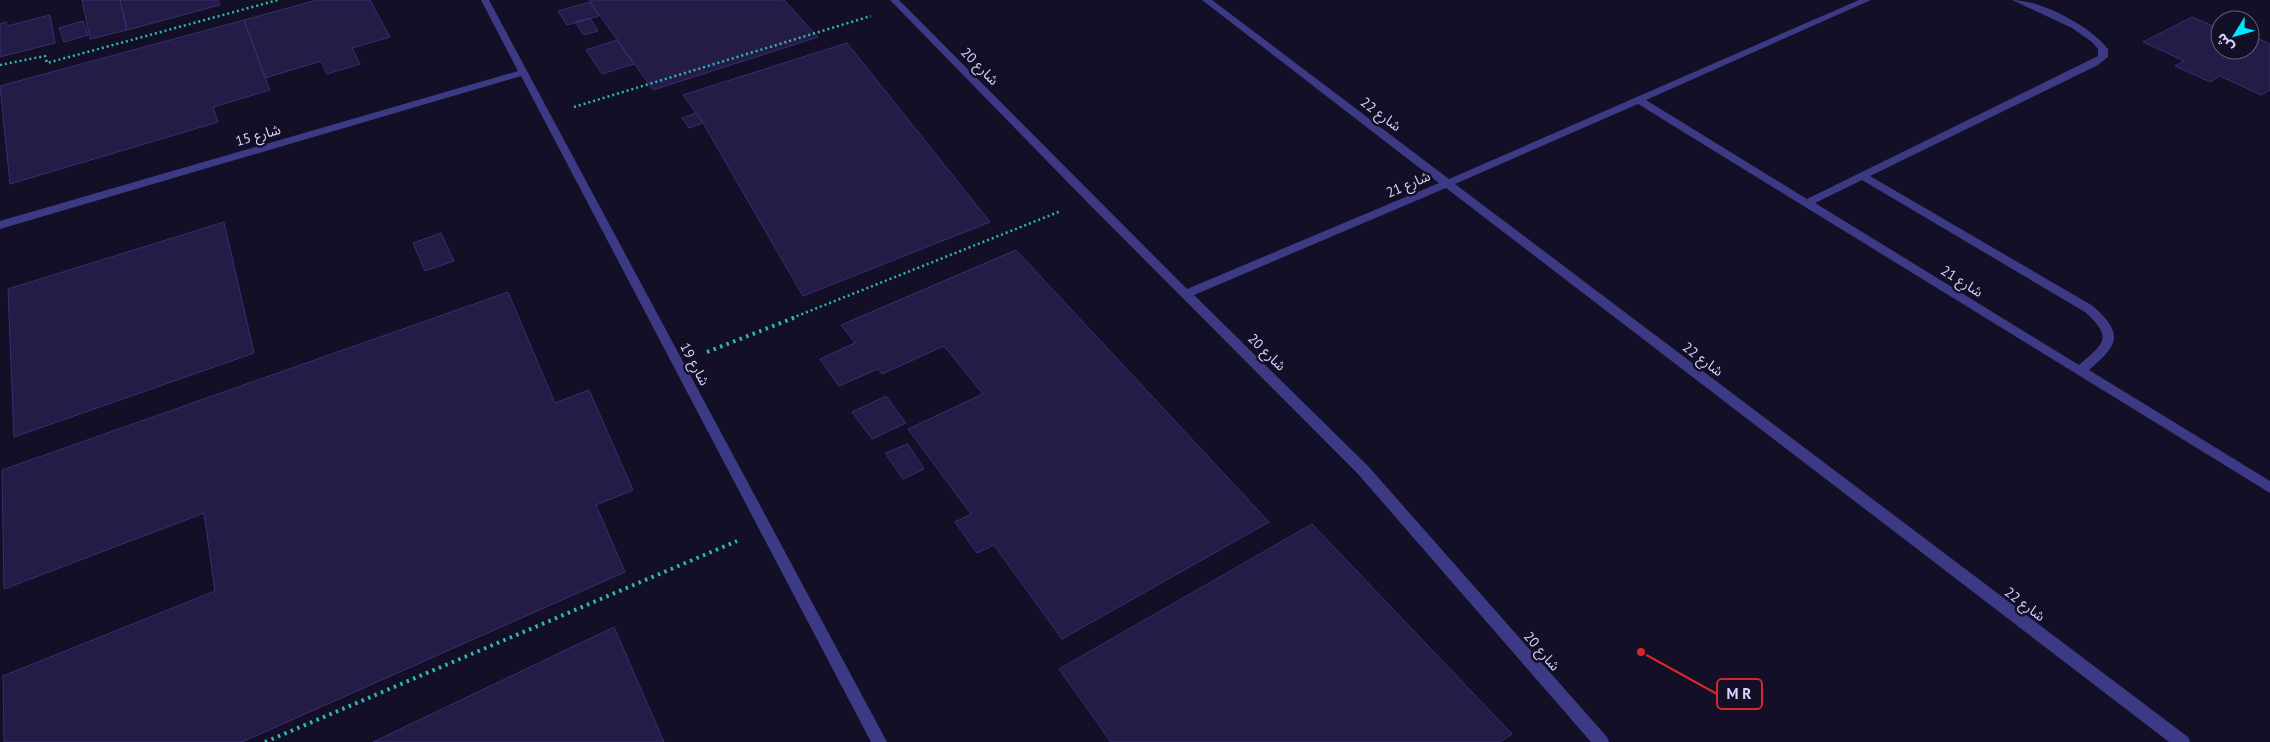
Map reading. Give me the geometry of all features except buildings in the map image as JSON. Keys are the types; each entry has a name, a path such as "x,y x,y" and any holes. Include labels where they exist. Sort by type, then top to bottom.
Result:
{"street":[{"name":"شارع 19","path":"485,0 879,742"},
{"name":"شارع 22","path":"1206,0 2182,742"},
{"name":"شارع 21","path":"1186,294 1448,184 1866,0"},
{"path":"1807,203 2095,63 2102,57 2104,49 2097,40 2084,31 2016,0"},
{"name":"شارع 20","path":"897,3 1090,199 1363,470 1601,742"},
{"name":"شارع 15","path":"0,225 524,72"},
{"name":"شارع 21","path":"1639,100 2270,488"},
{"path":"1862,176 2089,309 2102,320 2109,331 2111,339 2109,346 2080,371"}],"path":[{"path":"0,65 44,56 47,63 278,0"},
{"path":"547,116 897,3"},
{"path":"678,364 1090,199"},
{"path":"265,742 766,529"}],"place":[{"name":"M R","path":"1641,652"}]}
